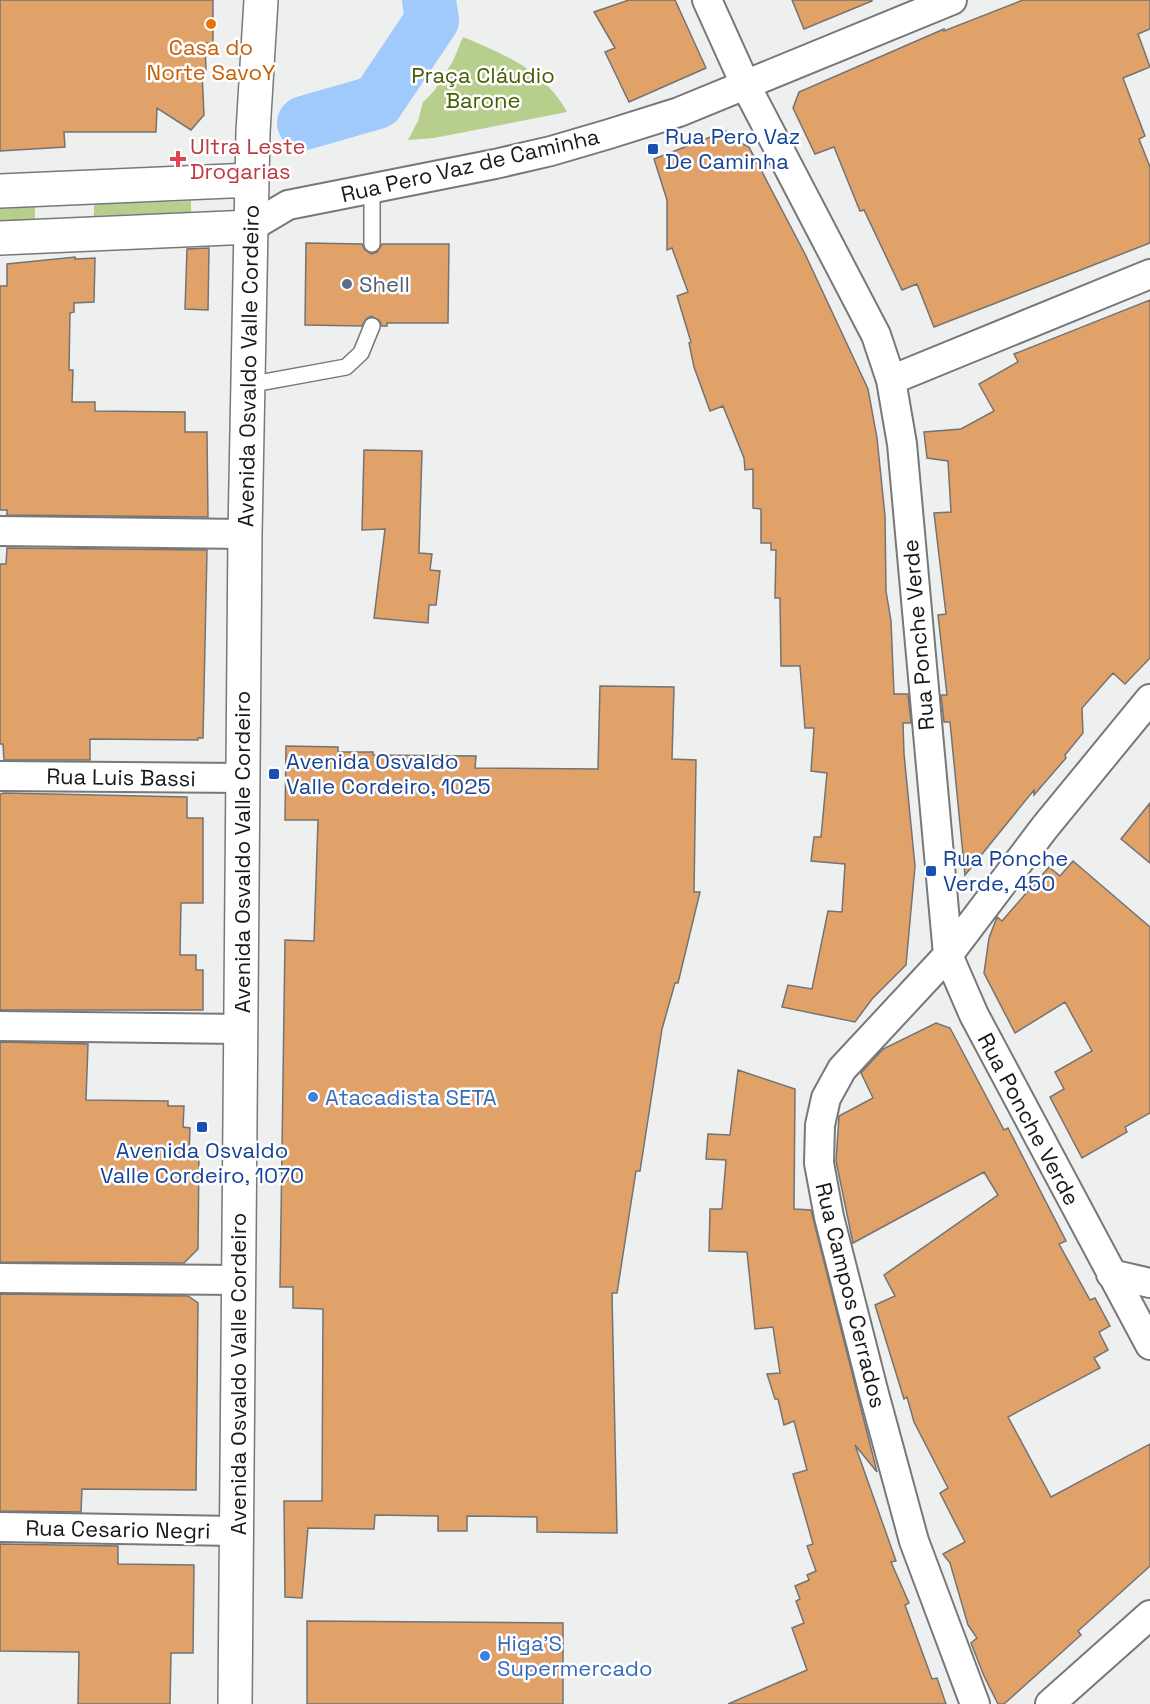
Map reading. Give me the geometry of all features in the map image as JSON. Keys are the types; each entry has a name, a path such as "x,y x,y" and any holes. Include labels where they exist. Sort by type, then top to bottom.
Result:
{"street":[{"name":"Avenida Osvaldo Valle Cordeiro","path":"235,1704 245,534 252,180 261,0"},
{"name":"Rua Ponche Verde","path":"707,0 745,84 861,303 891,380 902,444 948,955 975,1015 1150,1345"},
{"name":"Rua Pero Vaz de Caminha","path":"251,227 288,205 551,151 679,112 952,0"},
{"path":"0,191 252,180 288,205"},
{"path":"74,188 74,235"},
{"path":"0,238 251,227"},
{"path":"891,380 1150,274"},
{"path":"0,531 245,534"},
{"name":"Rua Campos Cerrados","path":"975,1704 914,1540 829,1217 819,1163 820,1125 826,1098 842,1069 948,955 1045,826 1150,699"},
{"name":"Rua Luis Bassi","path":"0,776 243,778"},
{"path":"0,1026 241,1029"},
{"path":"1111,1274 1150,1283"},
{"path":"0,1278 239,1280"},
{"name":"Rua Cesario Negri","path":"0,1527 236,1531"},
{"path":"1050,1704 1150,1615"}],"lane":[{"path":"372,188 372,244"},
{"path":"248,385 346,367 361,353 372,326"}],"green space":[{"name":"Praça Cláudio Barone","path":"463,37 508,57 535,75 547,85 567,112 434,138 408,140 418,121 423,102 434,91 453,61"},
{"path":"191,201 191,212 94,216 94,204"},
{"path":"35,207 35,219 0,221 0,209"}],"building":[{"path":"0,0 213,0 213,43 205,43 206,71 202,72 204,115 191,130 157,108 156,132 64,132 65,147 0,151"},
{"path":"629,0 675,0 706,68 629,102 605,52 615,48 594,12"},
{"path":"792,0 872,0 872,1 804,29"},
{"path":"1023,0 1150,0 1150,29 1138,34 1150,67 1123,78 1145,136 1139,139 1150,167 1150,243 934,327 917,284 902,290 864,210 860,211 834,147 815,154 793,108 799,92 944,29 944,31"},
{"path":"726,131 733,139 749,147 805,254 868,389 877,438 885,516 886,591 891,621 894,694 908,694 911,723 903,723 915,866 906,965 872,999 855,1022 782,1007 788,985 812,989 828,911 842,912 845,864 811,861 814,837 821,837 827,773 811,771 814,728 805,728 800,666 781,666 780,598 775,598 776,550 771,550 771,543 761,543 761,509 753,508 753,469 745,470 744,458 723,406 710,411 694,367 689,343 691,342 677,296 688,292 672,248 667,250 667,200 654,159"},
{"path":"306,243 362,244 364,249 371,254 377,252 382,244 449,244 448,323 387,323 387,326 382,326 379,320 371,316 362,326 305,325"},
{"path":"209,248 208,310 185,309 187,249"},
{"path":"75,257 75,259 95,258 94,302 74,303 74,312 70,313 69,370 73,370 72,402 95,402 95,411 185,412 185,432 207,432 208,517 7,515 7,510 0,510 0,286 7,286 7,264"},
{"path":"1150,300 1150,658 1125,684 1113,673 1082,708 1083,733 1065,755 1066,758 1034,795 1034,790 965,875 950,722 944,722 941,695 947,695 938,615 946,614 934,513 951,512 948,461 927,458 924,432 961,429 994,411 979,384 1018,362 1014,354"},
{"path":"364,450 422,451 419,553 432,554 430,570 440,571 436,605 429,605 428,623 374,618 385,529 362,530"},
{"path":"7,548 207,550 203,738 198,738 198,740 90,739 90,760 4,760 3,744 0,744 0,564 6,564"},
{"path":"600,686 674,687 672,759 696,760 694,892 700,892 678,983 675,983 662,1029 640,1171 636,1171 617,1293 612,1293 617,1533 537,1532 537,1517 467,1516 467,1531 438,1531 438,1516 375,1515 374,1529 308,1528 302,1598 285,1597 284,1501 322,1501 323,1309 293,1308 293,1287 280,1287 285,940 314,941 318,820 285,820 286,746 338,747 338,752 373,752 373,755 476,756 475,768 598,769"},
{"path":"0,794 187,797 187,818 203,818 203,903 181,903 180,955 196,955 196,970 203,970 203,1010 0,1010"},
{"path":"1150,803 1150,863 1121,839"},
{"path":"1073,861 1150,927 1150,1113 1125,1127 1127,1132 1082,1158 1050,1097 1064,1089 1055,1072 1092,1051 1065,1002 1015,1033 984,973 989,938 997,917 1002,921 1049,867 1060,876"},
{"path":"936,1023 950,1028 1004,1130 1008,1128 1066,1241 1059,1244 1090,1300 1095,1298 1110,1326 1099,1332 1108,1350 1094,1358 1100,1368 1008,1417 1051,1497 1150,1444 1150,1566 1078,1631 1081,1635 1004,1704 998,1704 984,1676 971,1643 977,1638 968,1625 950,1563 943,1554 965,1542 940,1493 948,1488 914,1422 907,1397 904,1399 875,1305 895,1296 884,1275 998,1195 984,1172 853,1243 836,1161 839,1116 873,1098 861,1073 883,1049"},
{"path":"0,1042 88,1044 86,1100 168,1101 168,1106 184,1106 183,1127 190,1128 189,1153 199,1153 198,1249 184,1263 0,1262"},
{"path":"738,1070 795,1089 794,1209 811,1210 877,1472 855,1445 896,1561 891,1562 909,1603 905,1605 932,1679 937,1678 946,1704 728,1704 807,1670 792,1628 804,1623 796,1601 800,1599 795,1586 809,1580 807,1575 816,1571 807,1546 813,1544 793,1474 807,1470 794,1421 784,1425 778,1399 775,1399 767,1374 780,1373 773,1327 755,1329 747,1252 709,1251 710,1209 722,1209 726,1160 706,1159 708,1134 730,1135"},
{"path":"0,1294 188,1296 198,1303 196,1490 82,1489 81,1512 0,1511"},
{"path":"0,1544 118,1546 118,1564 194,1565 193,1653 171,1653 170,1704 78,1704 79,1652 0,1651"},
{"path":"307,1621 563,1623 563,1704 307,1704"}],"waterway":[{"path":"304,123 377,102 432,20 429,0"}],"place":[{"name":"Casa do Norte SavoY","path":"211,24"},
{"name":"Rua Pero Vaz De Caminha","path":"653,149"},
{"name":"Ultra Leste Drogarias","path":"178,159"},
{"name":"Shell","path":"347,284"},
{"name":"Avenida Osvaldo Valle Cordeiro, 1025","path":"274,774"},
{"name":"Rua Ponche Verde, 450","path":"931,871"},
{"name":"Atacadista SETA","path":"313,1097"},
{"name":"Avenida Osvaldo Valle Cordeiro, 1070","path":"202,1127"},
{"name":"Higa'S Supermercado","path":"485,1656"}]}
